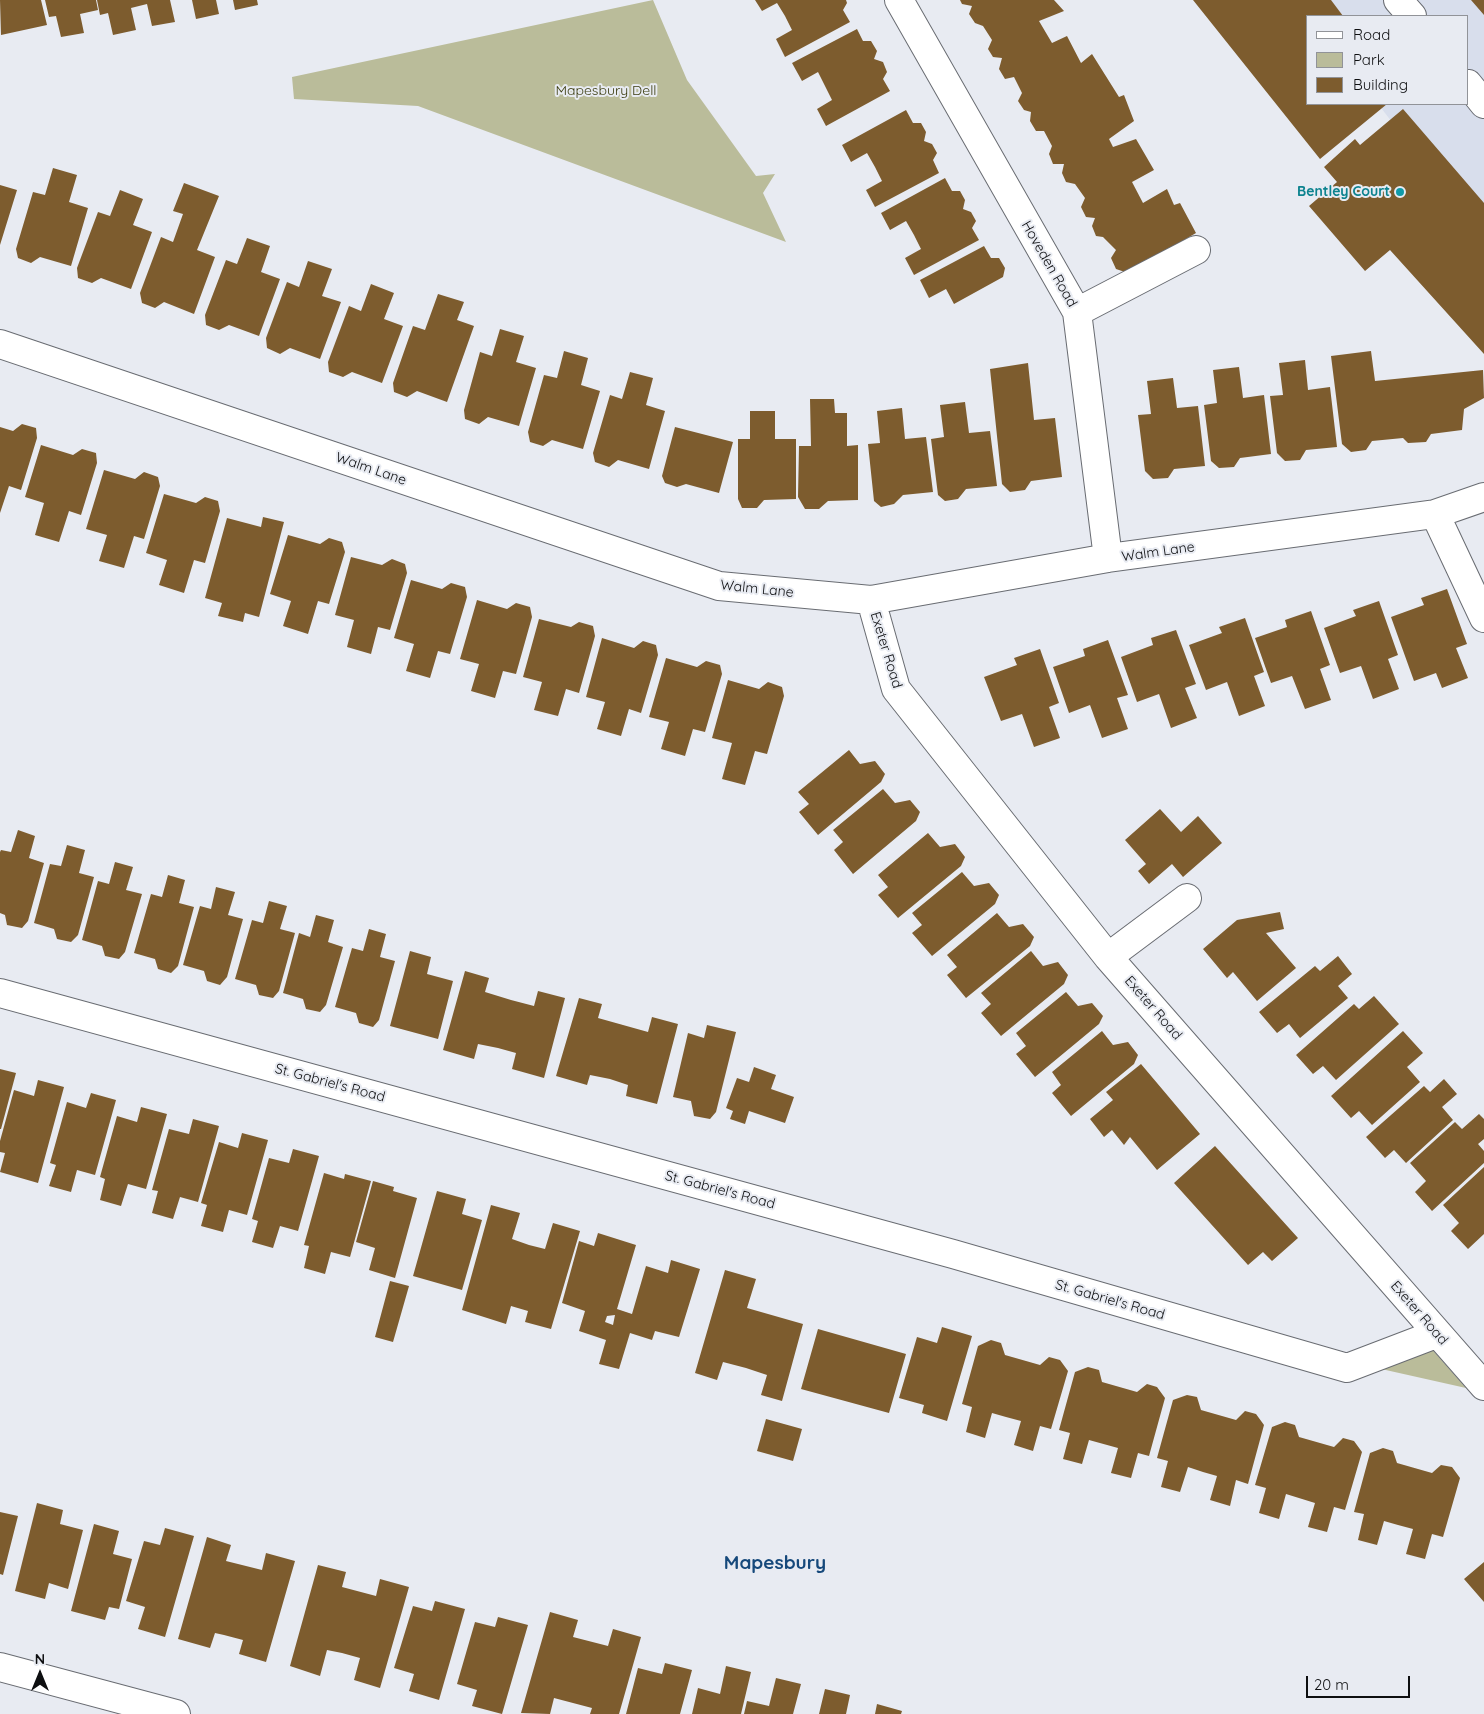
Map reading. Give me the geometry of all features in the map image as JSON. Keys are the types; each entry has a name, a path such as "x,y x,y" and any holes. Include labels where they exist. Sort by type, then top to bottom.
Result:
{"street":[{"name":"Hoveden Road","path":"899,0 1077,312 1108,558"},
{"path":"1398,0 1411,15"},
{"path":"1469,85 1484,104"},
{"path":"1077,312 1196,250"},
{"name":"Walm Lane","path":"0,344 719,586 871,600 1108,558 1435,514 1484,497"},
{"path":"1435,514 1484,618"},
{"name":"Exeter Road","path":"871,600 896,690 1108,957 1436,1334 1484,1386"},
{"path":"1108,957 1187,898"},
{"name":"St. Gabriel's Road","path":"0,993 944,1251 1348,1368 1436,1334"},
{"path":"0,1667 176,1714"}],"shaded area":[{"path":"1297,0 1484,0 1484,241 1379,105 1469,105 1469,15 1309,15"}],"green space":[{"name":"Mapesbury Dell","path":"653,0 687,80 756,176 775,174 763,193 786,242 418,106 294,99 292,77"},
{"path":"1423,1339 1466,1388 1359,1364"}],"building":[{"path":"0,0 41,0 47,25 1,35"},
{"path":"45,0 96,0 98,10 80,14 84,33 61,37 56,16 49,17"},
{"path":"97,0 170,0 175,22 152,26 147,4 131,8 136,30 113,35 108,13 100,15"},
{"path":"192,0 216,0 219,14 196,19"},
{"path":"233,0 257,0 258,5 235,10"},
{"path":"755,0 846,0 847,3 843,10 850,22 785,57 776,39 792,30 785,16 777,3 762,11"},
{"path":"960,0 1054,0 1064,11 1039,21 1052,43 1067,36 1081,63 1092,54 1119,97 1124,95 1134,121 1109,139 1113,147 1136,139 1154,170 1132,182 1143,203 1167,189 1174,205 1180,203 1196,233 1128,273 1116,269 1111,258 1116,250 1103,237 1096,236 1092,226 1095,218 1086,217 1081,207 1085,198 1075,184 1066,182 1062,173 1064,164 1053,164 1049,154 1052,146 1044,131 1036,131 1030,121 1031,112 1024,110 1018,101 1022,93 1014,77 1005,79 999,69 1002,58 993,57 988,49 992,40 983,26 975,23 969,14 972,6 962,4"},
{"path":"1193,0 1331,0 1342,15 1306,15 1306,105 1386,105 1320,159"},
{"path":"1471,0 1484,0 1484,15"},
{"path":"857,29 863,41 871,41 877,51 874,59 883,62 887,72 883,79 890,91 826,126 817,109 832,100 818,72 802,81 792,63"},
{"name":"Bentley Court","path":"1403,109 1484,203 1484,354 1390,250 1365,271 1309,206 1337,182 1324,167 1355,139 1360,145"},
{"path":"906,110 913,123 921,123 926,132 924,141 932,144 937,153 933,160 939,173 875,207 866,190 882,181 875,167 867,153 851,162 842,145"},
{"path":"53,168 77,175 69,202 88,208 71,266 40,257 31,263 18,258 16,249 33,192 45,195"},
{"path":"945,178 952,191 960,191 965,200 963,209 971,212 976,221 972,228 979,240 914,275 905,258 921,249 914,235 906,221 890,230 881,213"},
{"path":"184,183 219,196 197,250 215,257 194,314 164,302 155,308 142,303 140,293 161,237 173,242 183,214 173,211"},
{"path":"0,185 17,190 0,245"},
{"path":"120,190 143,199 133,225 152,232 131,289 101,278 92,283 78,278 77,268 98,212 110,216"},
{"path":"247,238 270,246 261,272 280,279 259,336 229,325 219,330 206,325 205,315 226,260 237,264"},
{"path":"984,246 991,258 999,258 1005,268 1003,277 954,304 946,289 929,298 920,280"},
{"path":"308,261 332,269 322,296 341,302 320,359 290,348 280,354 267,348 266,338 287,282 299,287"},
{"path":"371,284 394,293 384,319 403,326 382,383 352,372 343,377 329,372 328,362 349,306 361,311"},
{"path":"438,294 464,302 457,320 474,326 447,402 417,391 407,397 394,392 393,383 413,326 425,330"},
{"path":"500,329 524,336 516,362 536,368 519,426 488,417 479,424 465,419 464,410 480,352 492,356"},
{"path":"564,351 588,358 581,385 600,391 583,449 552,440 543,446 530,442 528,432 544,375 557,378"},
{"path":"1371,351 1375,381 1483,370 1484,398 1464,409 1462,430 1431,434 1426,442 1408,443 1403,438 1372,441 1366,450 1351,452 1342,444 1331,356"},
{"path":"1305,360 1308,390 1330,387 1337,447 1306,450 1300,460 1285,461 1277,453 1270,396 1283,395 1279,363"},
{"path":"1028,363 1034,420 1055,418 1062,477 1031,481 1025,490 1010,492 1002,484 990,369"},
{"path":"1239,367 1243,398 1264,395 1271,454 1240,458 1234,467 1219,468 1211,461 1204,405 1217,403 1213,370"},
{"path":"630,372 653,378 646,405 665,411 649,469 618,460 609,467 595,462 593,453 610,395 622,399"},
{"path":"1173,378 1177,408 1198,406 1205,466 1174,469 1168,478 1153,479 1145,471 1138,415 1151,414 1147,381"},
{"path":"810,399 834,399 835,413 847,413 847,446 858,445 858,500 828,501 819,509 805,509 798,497 799,446 811,446"},
{"path":"965,402 969,433 990,431 997,486 966,489 958,499 945,501 938,495 931,439 944,437 940,405"},
{"path":"902,408 905,439 926,437 933,492 903,495 894,504 881,507 874,501 868,444 880,443 877,411"},
{"path":"750,411 775,411 775,439 796,439 796,499 764,500 757,508 742,508 738,499 738,439 750,439"},
{"path":"22,424 36,428 37,438 21,490 9,486 0,513 0,427 13,431"},
{"path":"675,427 733,442 719,493 686,484 677,487 665,483 662,476"},
{"path":"41,445 73,455 82,449 96,453 97,463 81,515 69,511 59,542 35,535 44,503 25,497"},
{"path":"104,470 135,479 144,472 158,477 160,486 144,539 134,536 124,568 99,561 107,535 86,529"},
{"path":"164,494 196,503 205,497 218,501 220,511 205,563 194,560 184,593 159,585 167,560 146,553"},
{"path":"263,517 284,522 259,617 245,613 243,622 218,616 222,603 205,598 227,518 261,527"},
{"path":"288,535 320,544 329,538 342,542 345,552 329,604 318,601 308,634 283,626 291,601 270,594"},
{"path":"351,557 382,565 392,559 405,564 407,573 390,630 378,627 371,654 347,647 354,620 335,615"},
{"path":"411,580 442,589 451,583 465,587 467,597 450,654 438,651 430,678 406,671 414,644 394,638"},
{"path":"1447,589 1467,644 1456,648 1468,678 1442,688 1436,673 1414,681 1391,617 1424,605 1421,598"},
{"path":"477,600 507,609 516,603 530,607 532,617 516,674 503,671 495,698 471,691 479,664 460,659"},
{"path":"1379,601 1398,655 1388,659 1399,689 1373,699 1361,666 1340,673 1324,628 1356,616 1353,610"},
{"path":"1311,611 1330,665 1320,669 1331,700 1305,709 1292,676 1271,683 1255,638 1287,627 1285,620"},
{"path":"1245,618 1264,672 1254,676 1265,706 1239,716 1227,682 1206,690 1189,645 1222,633 1219,627"},
{"path":"539,619 571,627 579,622 593,626 595,636 579,693 566,689 558,716 534,710 542,682 523,677"},
{"path":"1176,630 1196,684 1185,688 1197,718 1171,728 1159,694 1137,702 1121,657 1153,645 1151,638"},
{"path":"602,638 634,648 643,641 656,645 658,655 641,713 629,709 621,736 597,729 605,702 586,697"},
{"path":"1108,640 1128,695 1117,698 1128,729 1102,738 1090,705 1069,713 1053,667 1085,656 1083,649"},
{"path":"1040,649 1059,703 1049,707 1060,738 1034,747 1022,714 1001,721 984,677 1017,665 1014,658"},
{"path":"666,658 697,667 706,661 720,665 722,674 705,732 693,729 685,756 661,749 669,722 649,717"},
{"path":"728,680 759,689 768,682 782,687 784,696 767,754 755,751 745,785 722,779 732,743 712,738"},
{"path":"849,750 860,764 875,761 885,774 881,782 818,835 799,812 809,804 798,792"},
{"path":"883,789 895,803 910,800 920,812 916,821 853,874 834,850 843,842 833,830"},
{"path":"1160,809 1181,832 1198,816 1222,843 1183,877 1172,864 1149,884 1138,871 1146,864 1125,840"},
{"path":"18,830 35,836 29,858 44,863 28,921 22,928 7,925 5,915 0,913 0,852 1,850 11,852"},
{"path":"928,833 940,847 955,844 965,857 961,866 898,918 878,895 888,887 878,875"},
{"path":"67,845 85,850 79,873 94,877 78,935 71,942 57,939 54,929 34,923 50,864 61,866"},
{"path":"115,862 133,867 126,890 142,894 125,952 119,959 105,956 102,946 82,940 98,881 109,884"},
{"path":"962,872 974,886 989,883 999,895 995,904 932,956 912,933 922,925 912,913"},
{"path":"168,875 185,880 179,903 194,907 178,966 171,973 158,969 155,959 134,953 151,894 162,897"},
{"path":"216,887 235,892 228,915 243,919 227,977 220,985 207,981 204,971 183,965 200,906 211,909"},
{"path":"269,901 287,906 280,929 295,933 279,991 273,998 259,995 256,985 235,979 252,920 263,923"},
{"path":"1280,912 1284,929 1266,933 1296,968 1257,1001 1233,972 1227,978 1203,949 1237,920"},
{"path":"997,913 1009,927 1023,924 1034,937 1030,946 966,998 947,975 957,967 947,955"},
{"path":"316,915 334,920 328,942 343,947 326,1005 320,1012 306,1009 303,999 283,993 299,933 310,937"},
{"path":"369,929 386,934 380,957 395,961 379,1020 373,1027 359,1023 356,1013 335,1007 352,948 363,951"},
{"path":"410,951 431,957 427,974 453,981 438,1039 390,1026"},
{"path":"1031,951 1043,966 1058,962 1068,975 1064,984 1001,1036 981,1013 991,1004 981,993"},
{"path":"1338,956 1352,974 1338,986 1348,998 1300,1038 1289,1024 1277,1033 1259,1012 1315,966 1320,971"},
{"path":"465,971 489,978 485,992 511,1000 534,1006 538,991 565,998 544,1078 512,1069 516,1053 498,1048 478,1044 474,1059 443,1050"},
{"path":"1066,992 1078,1006 1092,1003 1103,1016 1099,1024 1035,1077 1016,1054 1026,1046 1016,1033"},
{"path":"1374,996 1399,1024 1336,1080 1323,1066 1313,1074 1296,1055 1354,1004 1359,1009"},
{"path":"579,998 602,1004 598,1018 648,1032 652,1017 678,1024 657,1104 626,1096 628,1085 610,1079 590,1075 587,1085 556,1076"},
{"path":"707,1025 736,1032 716,1112 710,1119 694,1116 691,1101 673,1097 688,1033 704,1038"},
{"path":"1102,1031 1113,1045 1128,1042 1138,1055 1134,1064 1071,1116 1052,1093 1061,1085 1052,1072"},
{"path":"1403,1031 1423,1053 1407,1067 1420,1082 1372,1125 1359,1111 1351,1118 1331,1096"},
{"path":"1141,1064 1200,1134 1157,1170 1130,1137 1124,1145 1112,1130 1104,1137 1090,1119 1113,1100 1106,1092"},
{"path":"754,1067 776,1075 771,1089 794,1097 785,1123 749,1111 745,1124 730,1119 733,1111 726,1108 737,1078 749,1082"},
{"path":"0,1069 16,1073 1,1129 0,1129"},
{"path":"1444,1079 1457,1094 1442,1107 1453,1120 1406,1163 1394,1150 1385,1158 1366,1137 1424,1086 1430,1092"},
{"path":"38,1080 64,1087 38,1183 0,1172 5,1153 0,1152 0,1141 14,1090 34,1096"},
{"path":"91,1093 116,1100 95,1175 77,1170 71,1192 49,1186 56,1165 50,1163 67,1102 86,1108"},
{"path":"141,1107 167,1114 146,1189 128,1184 121,1206 100,1200 105,1179 100,1177 117,1116 137,1122"},
{"path":"1479,1114 1484,1119 1484,1139 1478,1144 1484,1151 1484,1163 1432,1211 1415,1192 1426,1181 1410,1163 1455,1122 1462,1129"},
{"path":"193,1119 219,1126 198,1202 180,1197 173,1219 152,1213 158,1191 152,1190 169,1129 189,1134"},
{"path":"242,1133 268,1140 247,1215 229,1210 223,1232 201,1226 207,1205 201,1203 219,1142 238,1148"},
{"path":"1215,1146 1298,1238 1272,1261 1263,1252 1248,1265 1174,1183"},
{"path":"293,1149 319,1156 298,1231 280,1226 273,1248 252,1242 258,1221 252,1219 269,1158 289,1163"},
{"path":"1484,1167 1484,1234 1468,1249 1451,1231 1459,1223 1443,1205"},
{"path":"324,1173 344,1179 345,1174 371,1181 350,1257 331,1252 325,1274 304,1268 309,1246 304,1245"},
{"path":"373,1181 394,1187 393,1191 417,1198 395,1278 369,1270 375,1248 356,1242"},
{"path":"437,1191 466,1199 462,1214 482,1220 462,1290 413,1276"},
{"path":"491,1205 520,1213 512,1239 529,1245 545,1249 553,1223 580,1231 551,1329 525,1322 528,1311 511,1306 506,1324 462,1310"},
{"path":"598,1233 636,1245 617,1309 632,1314 646,1266 668,1273 671,1260 700,1269 679,1337 655,1331 652,1340 630,1333 619,1369 599,1364 606,1340 579,1331 585,1311 562,1303 579,1241 594,1246","holes":["615,1315 613,1325 605,1322 607,1316"]},
{"path":"725,1270 756,1279 747,1308 803,1324 782,1401 761,1395 767,1375 746,1368 723,1362 717,1380 695,1373"},
{"path":"390,1281 409,1286 393,1342 375,1337"},
{"path":"942,1327 972,1336 947,1421 922,1413 924,1405 899,1398 917,1337 937,1343"},
{"path":"818,1329 906,1354 889,1413 801,1389"},
{"path":"991,1340 1001,1343 1005,1355 1040,1365 1049,1357 1060,1360 1068,1371 1051,1429 1040,1426 1033,1451 1014,1445 1021,1421 992,1413 985,1438 966,1432 972,1407 962,1404 978,1346"},
{"path":"1088,1367 1099,1370 1102,1382 1137,1392 1147,1384 1157,1387 1165,1398 1149,1456 1138,1453 1131,1478 1111,1473 1118,1448 1089,1440 1082,1464 1063,1459 1070,1433 1059,1430 1075,1372"},
{"path":"1187,1395 1197,1397 1201,1410 1236,1420 1245,1411 1256,1414 1264,1425 1248,1484 1236,1480 1230,1506 1210,1500 1217,1476 1188,1467 1180,1492 1161,1487 1168,1461 1157,1458 1173,1400"},
{"path":"766,1419 802,1429 793,1461 757,1451"},
{"path":"1285,1422 1295,1425 1299,1437 1334,1447 1343,1438 1354,1441 1362,1452 1345,1510 1334,1507 1327,1532 1308,1527 1315,1503 1286,1494 1279,1519 1259,1513 1266,1488 1255,1485 1272,1427"},
{"path":"1383,1448 1393,1451 1397,1463 1432,1473 1441,1465 1452,1467 1460,1478 1443,1537 1432,1534 1425,1559 1406,1554 1413,1529 1384,1521 1377,1545 1358,1540 1364,1514 1354,1512 1370,1453"},
{"path":"37,1503 63,1510 60,1524 83,1530 68,1589 49,1583 45,1599 15,1591"},
{"path":"0,1512 18,1516 3,1575 0,1574"},
{"path":"94,1524 119,1531 113,1554 132,1559 119,1609 109,1607 105,1620 71,1611"},
{"path":"165,1528 194,1536 165,1637 138,1629 145,1607 126,1601 144,1541 160,1545"},
{"path":"207,1537 231,1545 226,1561 262,1570 266,1553 295,1561 266,1662 239,1654 243,1640 224,1635 215,1633 210,1648 178,1639"},
{"path":"1484,1562 1484,1602 1464,1579"},
{"path":"318,1565 346,1572 342,1587 376,1596 380,1579 409,1587 380,1688 354,1680 360,1658 342,1653 327,1650 320,1676 290,1666"},
{"path":"435,1601 465,1609 439,1700 409,1691 414,1674 394,1668 413,1606 432,1611"},
{"path":"550,1612 578,1620 573,1637 608,1646 613,1629 641,1637 619,1714 590,1714 592,1708 554,1698 550,1714 521,1713"},
{"path":"498,1617 528,1625 502,1714 472,1706 477,1690 457,1684 475,1622 495,1627"},
{"path":"665,1663 692,1670 680,1714 626,1714 638,1668 662,1674"},
{"path":"726,1666 751,1672 741,1714 692,1714 698,1688 720,1694"},
{"path":"776,1678 801,1684 793,1714 744,1714 747,1701 769,1706"},
{"path":"825,1689 850,1695 846,1714 819,1714"},
{"path":"877,1704 902,1711 901,1714 875,1714"}],"place":[{"name":"Bentley Court","path":"1400,192"}],"district":[{"name":"Mapesbury","path":"775,1563"}]}
